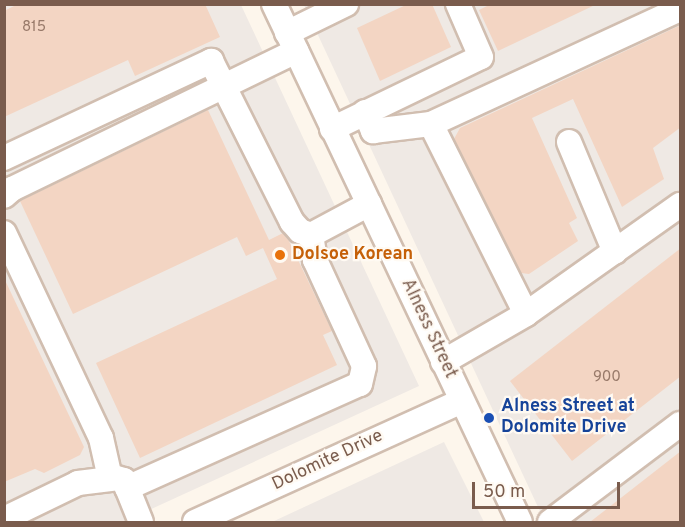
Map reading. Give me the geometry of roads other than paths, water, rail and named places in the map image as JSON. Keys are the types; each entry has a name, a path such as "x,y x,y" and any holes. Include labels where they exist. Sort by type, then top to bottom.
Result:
{"street":[{"name":"Alness Street","path":"274,4 520,522"},
{"path":"4,196 12,189 224,86 346,4"},
{"path":"333,129 481,57 458,4"},
{"path":"365,112 373,131 432,124 681,9"},
{"path":"4,158 211,61 291,222 300,231 311,235 369,204"},
{"path":"432,124 526,314"},
{"path":"569,142 615,252"},
{"path":"443,362 526,314 681,205"},
{"path":"4,233 101,438 119,483 141,522"},
{"path":"4,519 78,483 119,483 360,384 364,366 315,260 311,235"},
{"name":"Dolomite Drive","path":"195,522 462,400"},
{"path":"550,522 681,424"}],"place":[{"name":"Dolsoe Korean","path":"280,255"},
{"name":"Alness Street at Dolomite Drive","path":"489,418"}]}
